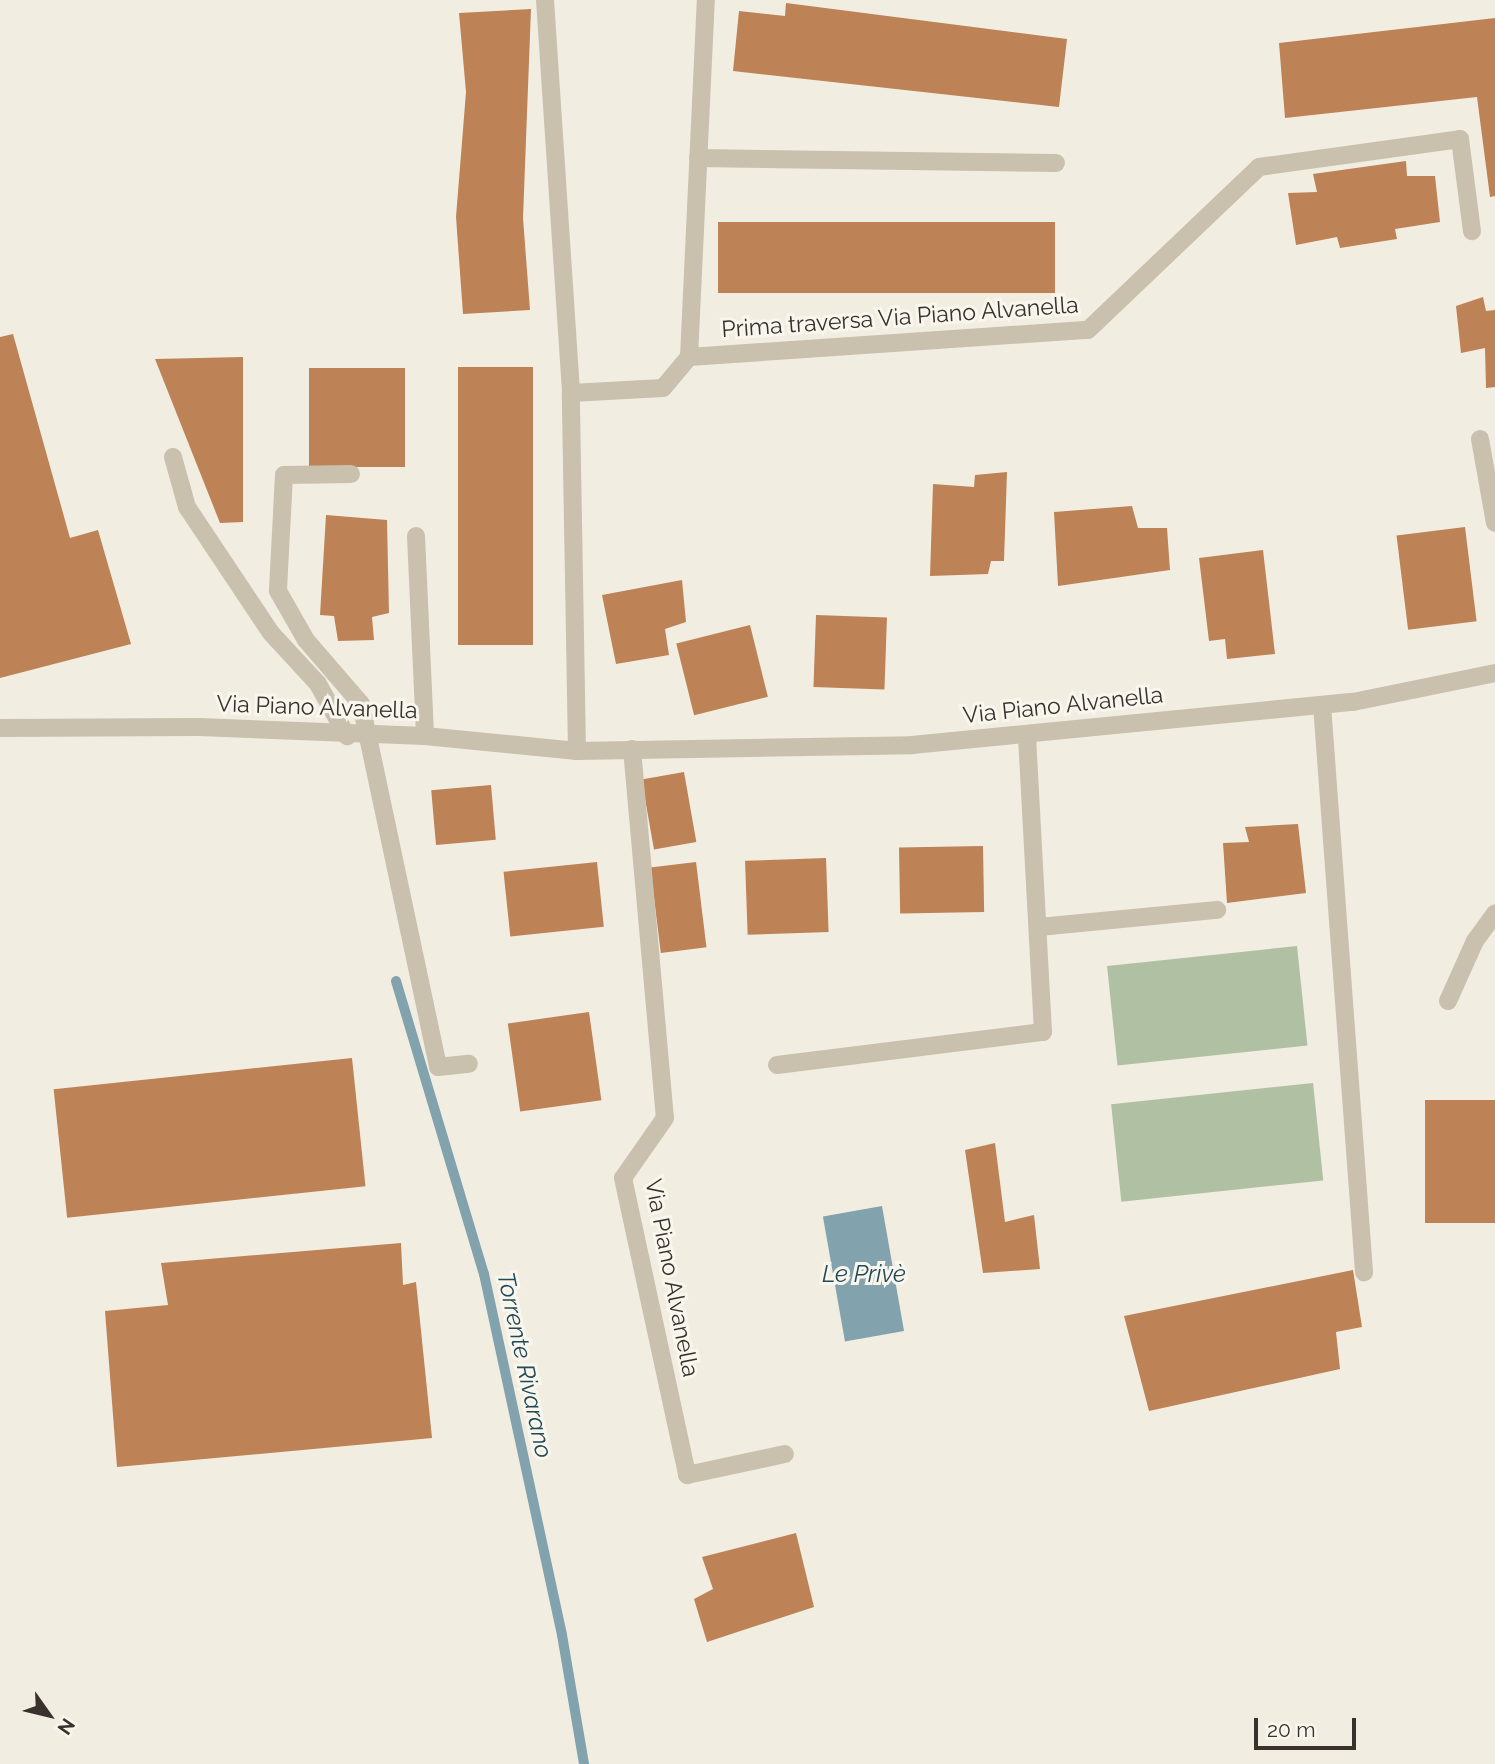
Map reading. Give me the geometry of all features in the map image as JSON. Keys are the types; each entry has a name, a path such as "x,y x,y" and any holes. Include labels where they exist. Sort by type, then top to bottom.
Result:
{"street":[{"path":"545,0 571,393 577,751"},
{"name":"Prima traversa Via Piano Alvanella","path":"706,0 689,357 1088,330 1258,167 1460,139 1472,231"},
{"path":"698,158 1056,163"},
{"path":"571,393 663,388 689,357"},
{"path":"1480,439 1495,523"},
{"path":"173,457 187,507 271,633 318,684 347,736"},
{"path":"351,474 284,475 278,591 306,640 361,704 438,1067 469,1064"},
{"path":"416,537 425,736"},
{"name":"Via Piano Alvanella","path":"0,728 199,727 370,737 425,736 577,751 912,745 1322,705 1495,673"},
{"path":"1322,705 1364,1272"},
{"path":"777,1065 1043,1032 1027,734"},
{"name":"Via Piano Alvanella","path":"632,749 665,1118 623,1178 681,1448 687,1475 785,1454"},
{"path":"1039,927 1217,910"},
{"path":"1448,1002 1475,941 1495,914"}],"green space":[{"path":"1297,946 1307,1045 1117,1065 1107,966"},
{"path":"1313,1083 1323,1180 1121,1202 1111,1104"}],"water":[{"name":"Le Privè","path":"882,1206 904,1331 845,1341 823,1216"}],"building":[{"path":"786,3 1067,39 1059,107 733,71 739,11 785,16"},
{"path":"531,9 523,218 530,310 463,314 456,217 466,92 459,13"},
{"path":"1495,18 1495,196 1490,197 1477,97 1285,118 1279,43"},
{"path":"1406,161 1407,176 1435,176 1440,222 1395,229 1397,239 1340,248 1337,237 1296,245 1288,193 1317,192 1313,174"},
{"path":"718,222 1055,222 1055,293 718,293"},
{"path":"1483,297 1486,311 1495,310 1495,387 1486,388 1485,348 1461,353 1456,306"},
{"path":"13,334 70,538 98,530 131,644 0,678 0,337"},
{"path":"243,357 243,522 220,523 155,359"},
{"path":"458,367 533,367 533,645 458,645"},
{"path":"309,368 405,368 405,467 309,467"},
{"path":"1007,472 1004,561 991,561 988,574 930,576 933,484 974,487 975,475"},
{"path":"1132,506 1138,528 1167,528 1170,570 1058,586 1054,512"},
{"path":"326,515 387,520 389,613 372,617 374,640 338,641 334,616 320,615"},
{"path":"1465,527 1477,621 1408,630 1397,535"},
{"path":"1263,550 1275,654 1227,659 1225,639 1209,641 1199,558"},
{"path":"682,580 686,622 665,629 669,655 616,664 602,595"},
{"path":"816,615 887,617 884,689 813,687"},
{"path":"750,625 768,697 694,715 676,643"},
{"path":"684,772 696,842 654,849 642,779"},
{"path":"491,785 496,840 436,845 431,790"},
{"path":"1298,824 1306,893 1227,903 1223,843 1249,842 1245,827"},
{"path":"983,846 984,912 900,913 899,847"},
{"path":"826,858 829,932 748,935 745,861"},
{"path":"597,862 604,927 510,936 504,872"},
{"path":"696,862 706,947 661,953 650,868"},
{"path":"589,1012 601,1100 520,1112 508,1023"},
{"path":"352,1058 365,1186 67,1218 54,1089"},
{"path":"1425,1100 1495,1100 1495,1223 1425,1223"},
{"path":"995,1143 1005,1222 1034,1215 1040,1269 983,1273 965,1150"},
{"path":"401,1243 403,1285 416,1282 432,1438 117,1467 105,1311 168,1305 161,1263"},
{"path":"1353,1270 1362,1327 1336,1332 1340,1369 1149,1411 1124,1316"},
{"path":"796,1533 814,1607 707,1642 694,1599 713,1589 702,1557"}],"waterway":[{"name":"Torrente Rivarano","path":"396,981 484,1274 562,1635 584,1764"}]}
